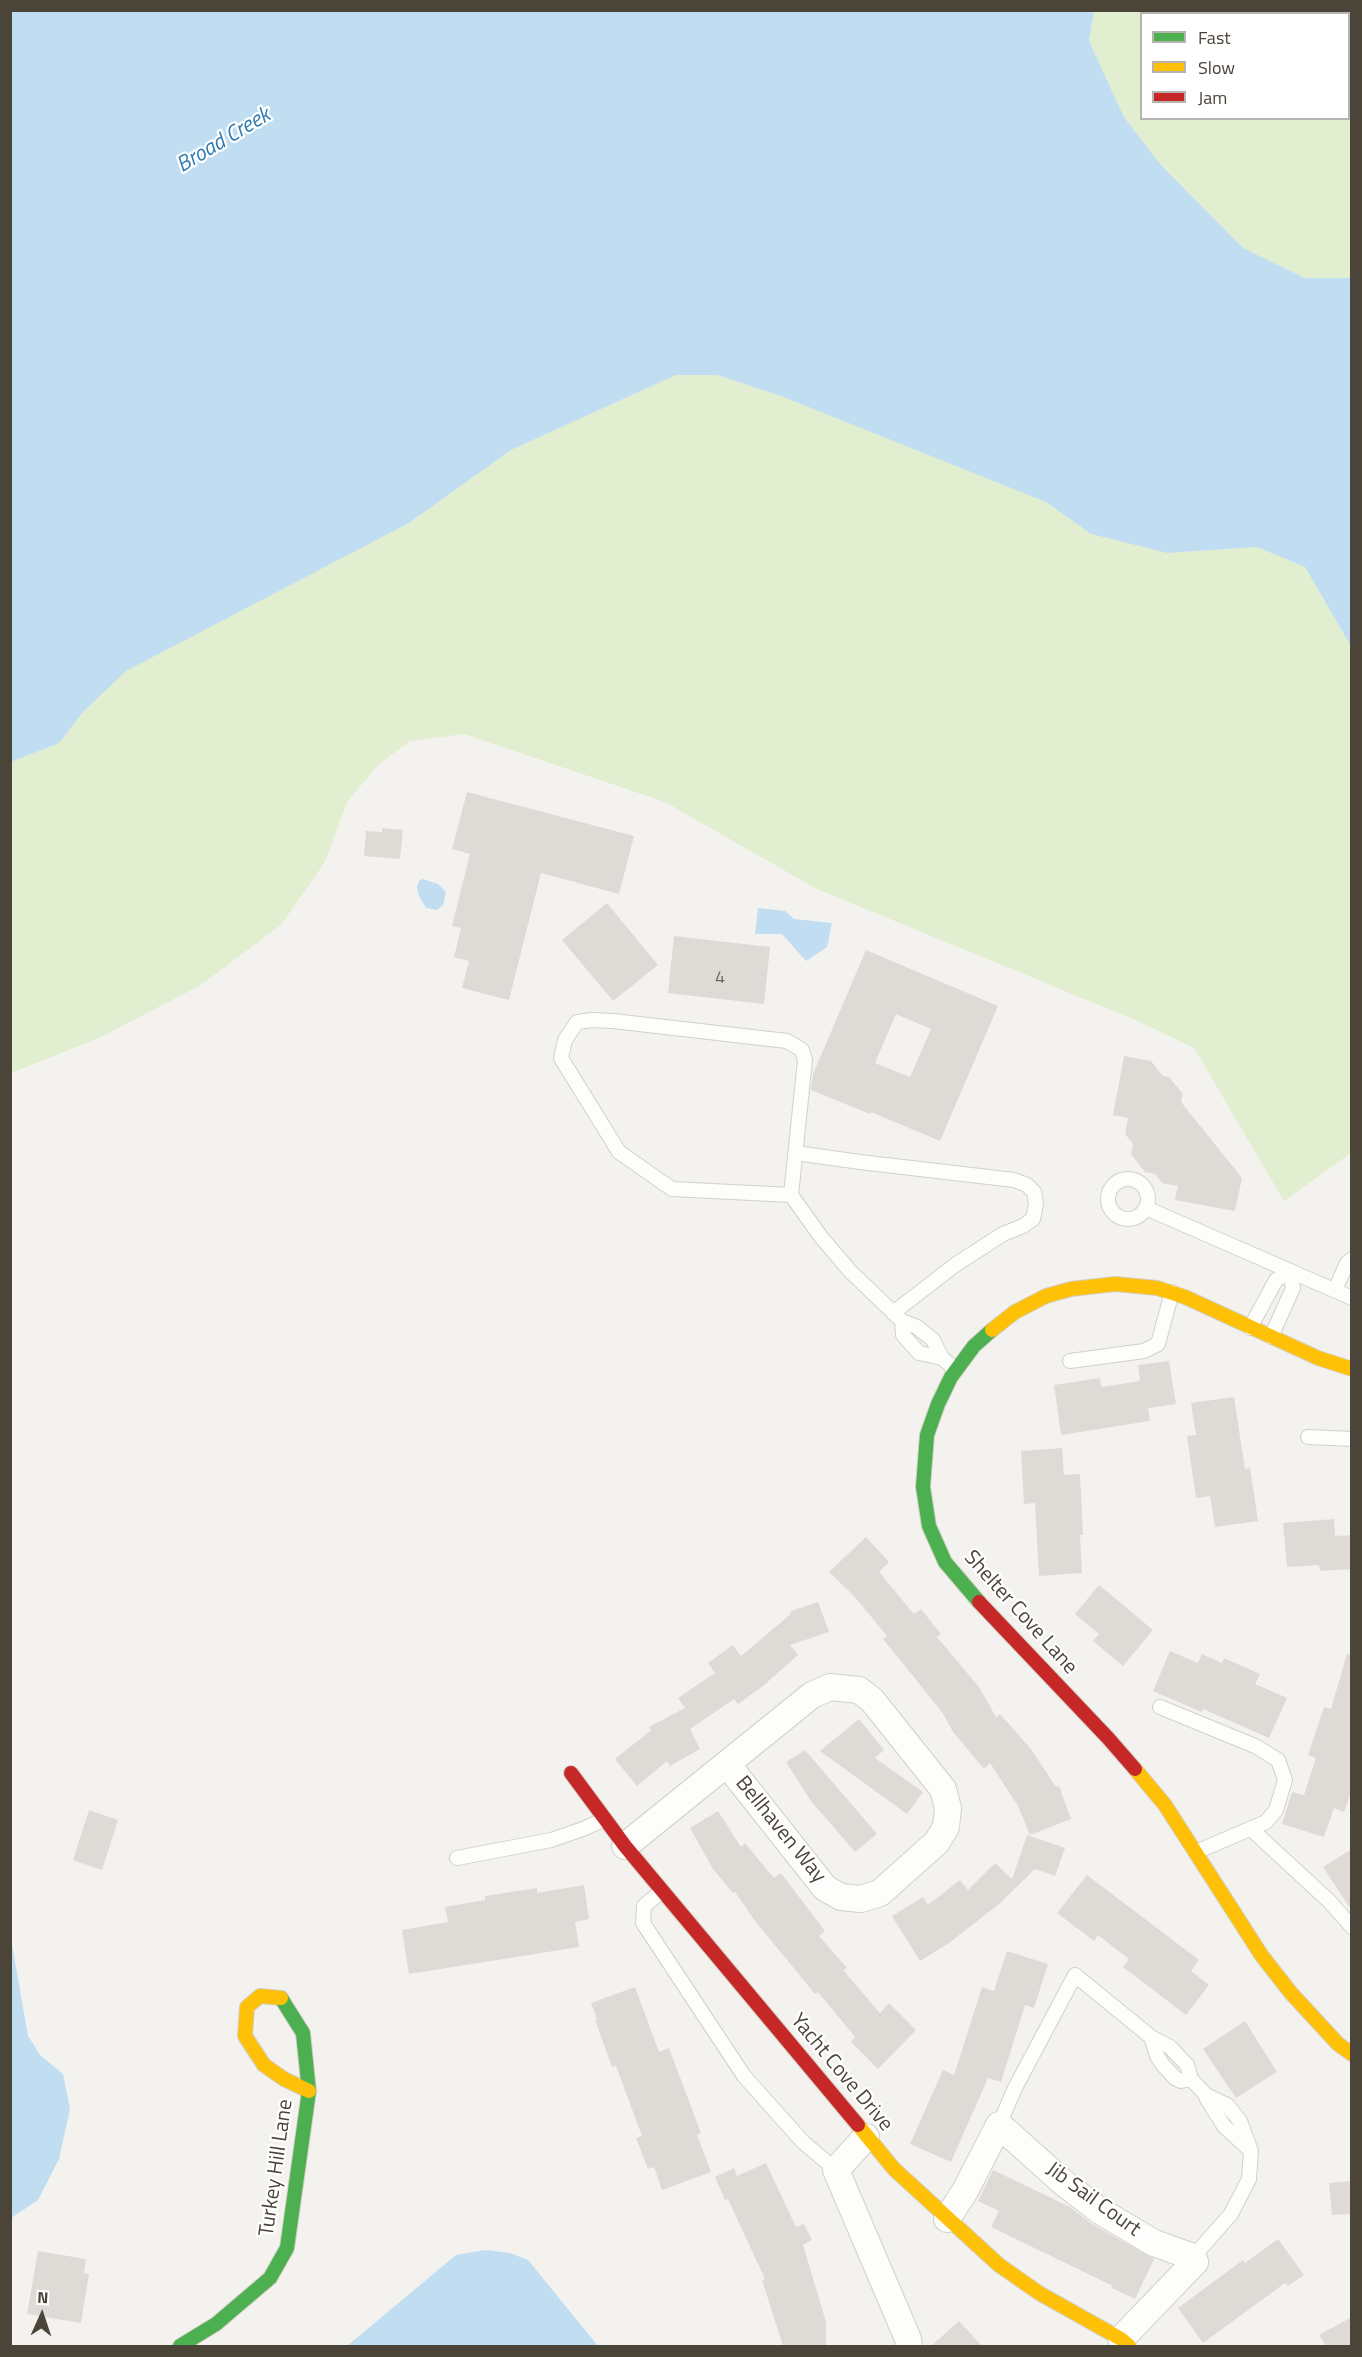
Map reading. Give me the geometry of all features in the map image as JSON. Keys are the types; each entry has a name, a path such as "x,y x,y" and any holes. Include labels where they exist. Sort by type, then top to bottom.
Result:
{"street":[{"name":"Shelter Cove Lane","path":"1352,1369 1270,1337 1172,1292 1136,1285 1115,1284 1071,1289 1046,1296 999,1323 974,1346 956,1370 938,1404 927,1435 923,1487 929,1526 945,1562 961,1582 1108,1738 1171,1814 1262,1956 1291,1993 1338,2044 1352,2055"},
{"name":"Bellhaven Way","path":"625,1846 812,1695 830,1687 859,1690 872,1700 943,1789 948,1808 946,1827 937,1842 880,1893 861,1899 842,1897 825,1888 727,1764"},
{"name":"Yacht Cove Drive","path":"571,1773 625,1846 894,2169 999,2265 1039,2293 1125,2343"},
{"name":"Turkey Hill Lane","path":"180,2346 216,2324 270,2278 287,2248 309,2091 303,2033 293,2013 280,1997 260,1996 247,2007 244,2014 245,2036 251,2048 264,2065 309,2091"},
{"path":"947,2219 965,2191 999,2125"},
{"name":"Jib Sail Court","path":"999,2125 1065,2184 1100,2211 1154,2243 1193,2257"},
{"path":"866,2137 836,2170 909,2346"},
{"path":"1125,2343 1195,2262 1193,2257"}],"lane":[{"path":"791,1195 672,1189 619,1152 561,1058 565,1040 577,1022 592,1020 787,1041 802,1050 805,1060 791,1195 821,1237 850,1271 898,1317 917,1327 933,1340 942,1358 956,1370"},
{"path":"796,1153 1014,1180 1027,1185 1035,1192 1036,1204 1033,1219 1003,1234 955,1265 898,1317"},
{"path":"1146,1208 1352,1298"},
{"path":"1335,1290 1347,1263 1352,1259"},
{"path":"1250,1328 1276,1280 1290,1272"},
{"path":"1270,1337 1293,1288 1290,1272"},
{"path":"1070,1361 1144,1351 1158,1344 1172,1292"},
{"path":"1308,1437 1352,1439"},
{"path":"1160,1707 1256,1746 1278,1760 1285,1780 1276,1809 1266,1822 1196,1852"},
{"path":"457,1858 551,1840 605,1819"},
{"path":"1251,1829 1329,1901 1352,1927"},
{"path":"662,1891 644,1906 643,1923 744,2076 803,2142 836,2170"},
{"path":"999,2125 1015,2088 1075,1975 1151,2037 1157,2056 1163,2065 1175,2078 1181,2081 1191,2079 1206,2095 1224,2126 1251,2151 1249,2179 1244,2192 1231,2214 1193,2257"}],"green space":[{"path":"1094,11 1351,11 1351,278 1305,278 1243,248 1160,164 1124,117 1089,41"},
{"path":"676,375 717,375 781,396 1046,502 1091,534 1167,553 1257,547 1305,567 1351,646 1351,1153 1284,1201 1194,1048 1138,1021 817,889 665,802 464,734 410,741 379,764 347,802 325,862 281,925 201,985 99,1038 11,1073 11,762 59,743 83,712 125,671 409,523 511,450"}],"water":[{"name":"Broad Creek","path":"11,10 1094,11 1089,41 1124,117 1160,164 1243,248 1305,278 1351,278 1351,646 1305,567 1257,547 1167,553 1091,534 1046,502 781,396 717,375 676,375 511,450 409,523 126,671 83,712 59,743 11,762"},
{"path":"423,879 438,884 446,892 443,905 437,910 426,908 419,896 417,887 419,881"},
{"path":"758,908 785,911 794,919 832,923 827,947 806,961 782,934 755,934"},
{"path":"10,1933 28,2036 40,2055 63,2074 70,2109 59,2159 38,2200 11,2218"},
{"path":"485,2250 510,2253 528,2260 598,2346 347,2346 456,2255"}],"building":[{"path":"467,792 634,836 619,894 541,873 509,1000 462,988 469,961 454,957 461,928 452,926 470,854 452,849"},
{"path":"382,828 403,830 400,859 364,856 366,831 382,832"},
{"path":"607,903 658,965 613,1001 562,940"},
{"path":"674,936 770,947 764,1004 668,993"},
{"path":"866,950 998,1006 940,1141 811,1090 813,1074","holes":["896,1014 931,1029 910,1077 875,1063"]},
{"path":"1124,1056 1151,1061 1163,1076 1169,1077 1183,1094 1181,1102 1242,1178 1235,1211 1175,1200 1178,1186 1162,1183 1155,1174 1145,1172 1131,1154 1133,1144 1125,1134 1128,1118 1113,1115"},
{"path":"1169,1361 1176,1404 1148,1408 1150,1421 1061,1435 1054,1385 1100,1378 1101,1387 1140,1381 1138,1365"},
{"path":"1234,1397 1245,1469 1250,1468 1258,1521 1215,1527 1210,1496 1196,1498 1187,1436 1196,1435 1191,1403"},
{"path":"1062,1448 1064,1475 1080,1474 1082,1573 1039,1576 1035,1503 1024,1504 1021,1451"},
{"path":"1334,1519 1335,1536 1352,1535 1352,1569 1320,1571 1319,1565 1287,1567 1283,1523"},
{"path":"866,1537 889,1562 879,1572 914,1614 921,1609 941,1634 937,1637 979,1687 996,1717 1000,1714 1031,1749 1056,1787 1059,1786 1071,1819 1030,1835 1018,1806 990,1763 984,1769 953,1732 942,1712 883,1639 887,1636 854,1596 829,1572"},
{"path":"1099,1585 1153,1630 1123,1666 1093,1641 1099,1634 1075,1614"},
{"path":"818,1602 829,1632 790,1645 798,1655 763,1686 738,1704 734,1699 690,1729 700,1749 670,1766 667,1761 637,1786 615,1759 651,1730 649,1727 685,1708 678,1698 715,1673 708,1663 733,1645 741,1656 791,1614 791,1611"},
{"path":"1170,1651 1198,1663 1202,1654 1222,1663 1224,1658 1260,1674 1255,1684 1287,1698 1269,1738 1203,1709 1202,1712 1153,1691"},
{"path":"1347,1654 1352,1655 1352,1789 1344,1812 1334,1808 1324,1837 1282,1824 1292,1792 1304,1795 1316,1758 1308,1755 1324,1707 1331,1709"},
{"path":"859,1719 884,1750 875,1758 923,1792 907,1814 820,1751"},
{"path":"805,1750 877,1834 855,1852 811,1801 786,1762"},
{"path":"89,1810 118,1820 102,1870 73,1860"},
{"path":"718,1811 741,1847 745,1843 774,1878 781,1873 825,1931 819,1936 847,1968 843,1970 880,2013 889,2003 916,2030 878,2069 851,2042 855,2037 818,1992 815,1994 755,1921 735,1892 733,1893 713,1869 690,1828"},
{"path":"1027,1835 1065,1848 1055,1876 1035,1869 999,1904 949,1943 920,1961 892,1916 923,1897 928,1905 960,1880 968,1890 995,1863 1012,1879"},
{"path":"1352,1849 1352,1911 1323,1867"},
{"path":"1087,1875 1199,1960 1191,1971 1209,1985 1186,2015 1123,1967 1129,1959 1098,1935 1094,1941 1057,1913"},
{"path":"584,1885 589,1919 575,1922 579,1947 409,1974 402,1930 448,1922 445,1907 485,1900 485,1896 537,1888 537,1893"},
{"path":"1007,1951 1048,1964 1034,2008 1025,2005 1001,2082 988,2078 951,2162 910,2144 943,2070 954,2075 982,1987 994,1991"},
{"path":"635,1987 659,2052 669,2048 701,2133 697,2135 711,2172 662,2190 654,2167 648,2169 636,2138 642,2136 616,2066 612,2067 591,2003"},
{"path":"1245,2021 1277,2072 1236,2098 1203,2049"},
{"path":"766,2163 796,2227 804,2224 812,2240 803,2245 826,2322 826,2346 783,2346 762,2280 765,2279 728,2199 725,2200 715,2177 734,2168 737,2176"},
{"path":"993,2170 1070,2207 1092,2224 1154,2259 1135,2299 991,2227 999,2211 978,2201"},
{"path":"1352,2181 1352,2214 1332,2215 1329,2183"},
{"path":"1278,2239 1304,2275 1288,2286 1285,2283 1203,2343 1178,2308 1243,2260 1245,2263"},
{"path":"38,2251 86,2259 84,2273 89,2274 81,2323 27,2314"},
{"path":"1352,2317 1352,2346 1326,2346 1319,2335"},
{"path":"959,2321 982,2346 931,2346"}],"traffic: fast":[{"path":"979,1602 945,1562 929,1526 923,1487 927,1435 938,1404 951,1377 974,1346 992,1330"},
{"path":"180,2346 216,2324 270,2278 287,2248 309,2091 303,2033 281,1998"}],"traffic: slow":[{"path":"992,1330 1015,1312 1046,1296 1071,1289 1115,1284 1157,1288 1185,1297 1318,1358 1352,1369"},
{"path":"1135,1769 1165,1805 1262,1956 1291,1993 1338,2044 1352,2054"},
{"path":"281,1998 260,1996 247,2007 245,2036 264,2065 284,2079 309,2091"},
{"path":"858,2125 894,2169 999,2265 1039,2293 1121,2339 1129,2346"}],"traffic: jam":[{"path":"979,1602 1135,1769"},
{"path":"571,1773 625,1846 858,2125"}]}
